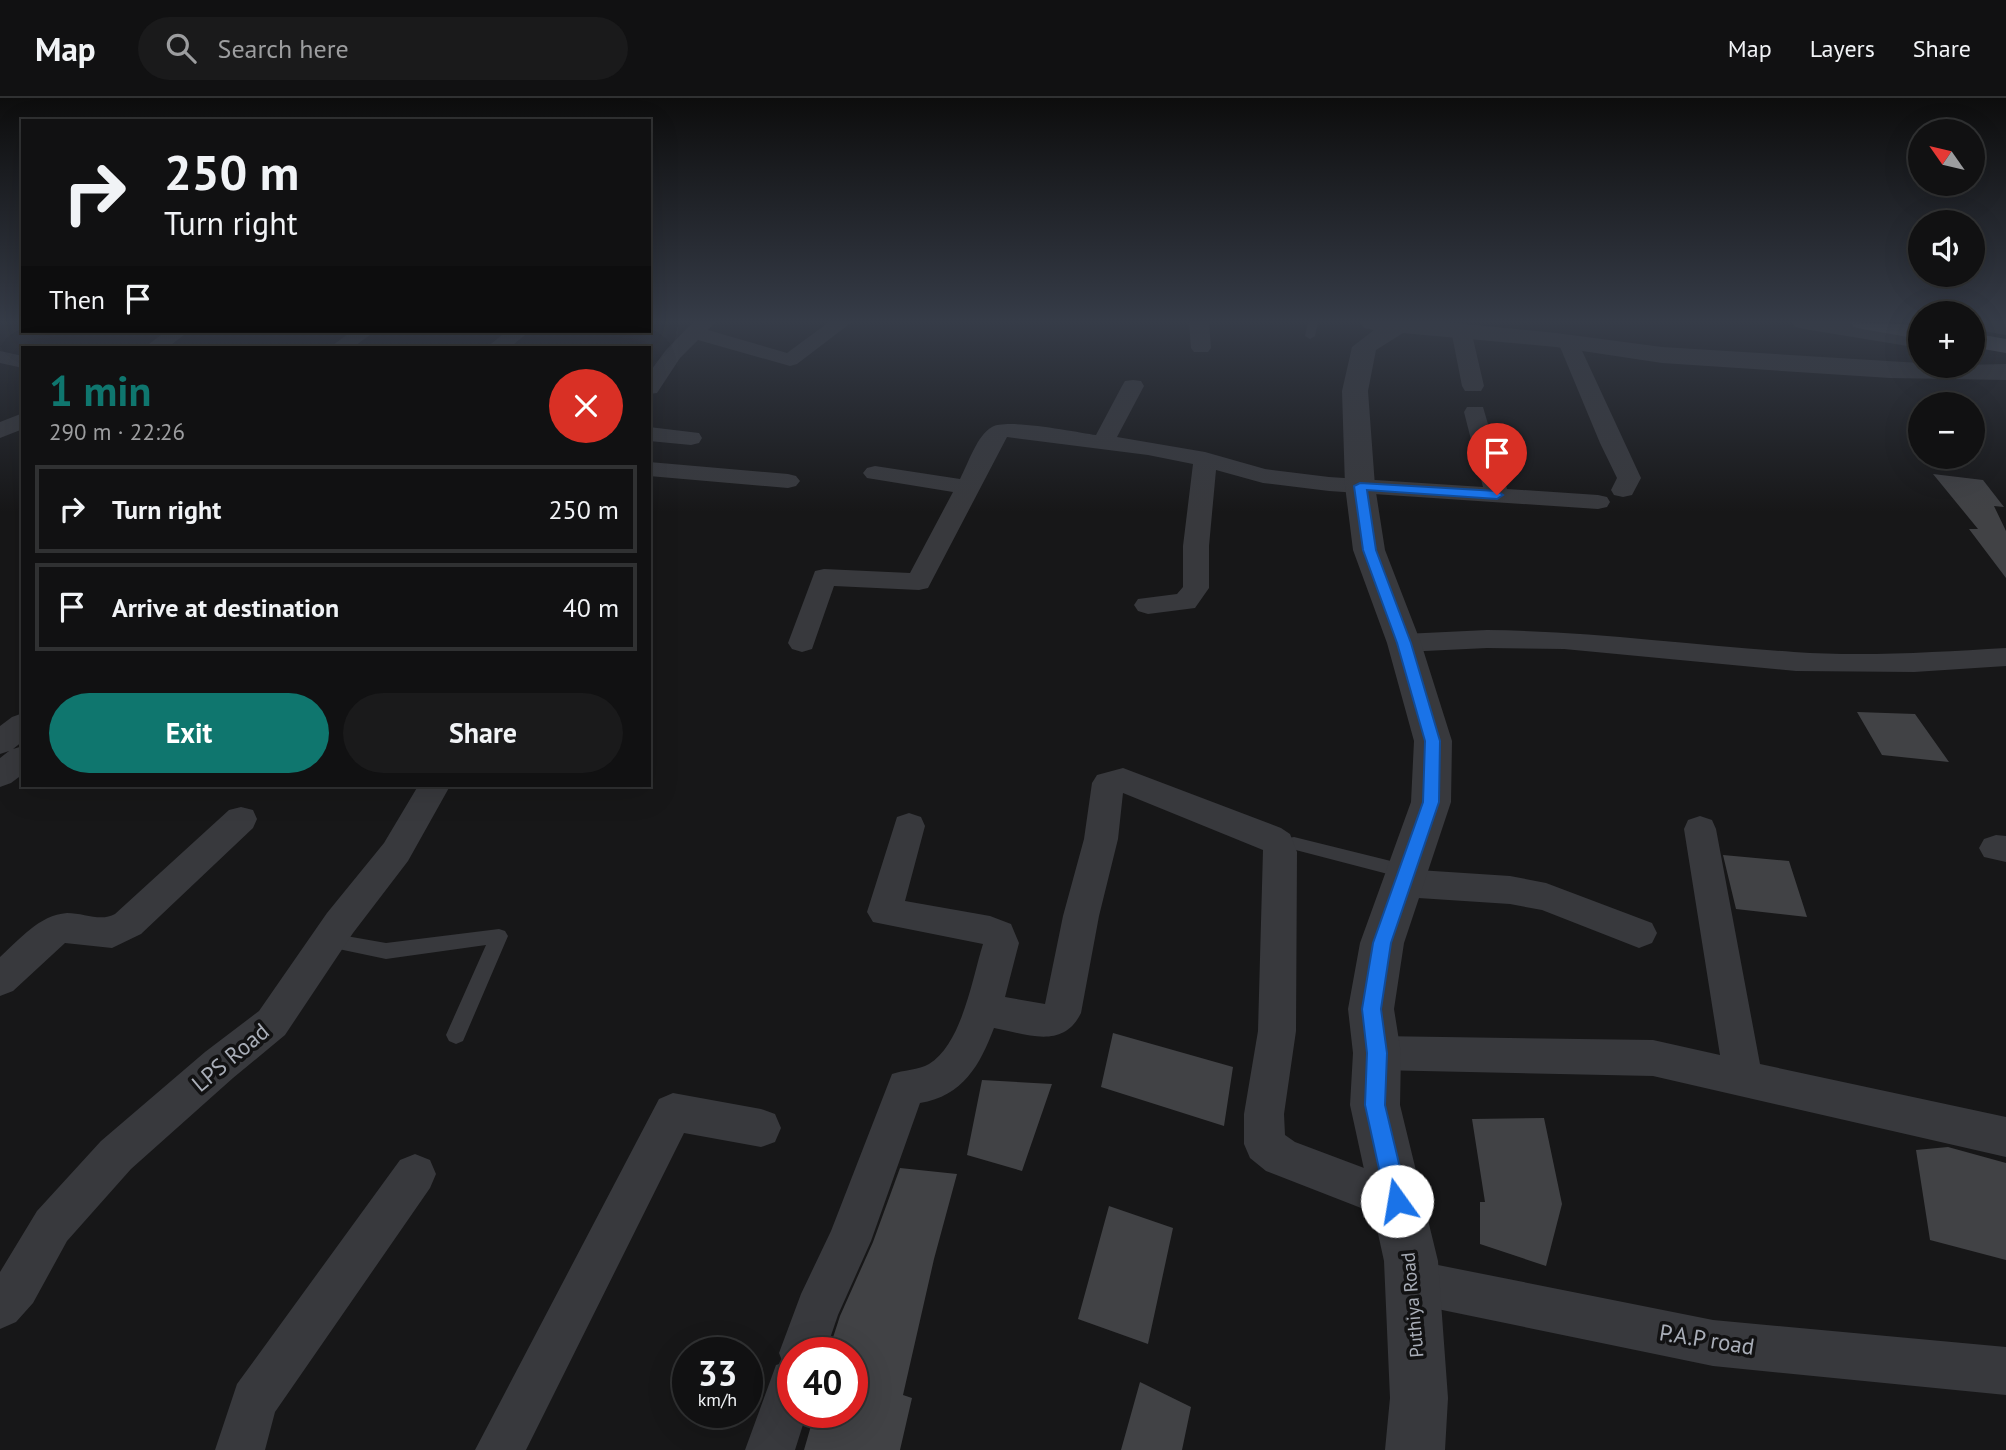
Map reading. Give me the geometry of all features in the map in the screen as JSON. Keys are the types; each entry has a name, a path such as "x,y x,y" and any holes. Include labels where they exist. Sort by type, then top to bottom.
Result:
{"street":[{"name":"Puthiya Road","path":"1356,385 1360,486 1369,550 1404,643 1433,741 1431,802 1382,943 1371,1009 1377,1053 1375,1105 1411,1261 1419,1398 1415,1450"},
{"path":"1587,385 1629,478 1623,490"},
{"path":"1103,443 1133,386"},
{"path":"1475,412 1497,495"},
{"path":"802,643 824,577 919,582 999,432 1007,430 1205,459 1263,477 1598,502"},
{"path":"651,434 691,438"},
{"path":"1148,605 1185,602 1196,588 1196,546 1205,459"},
{"path":"651,469 788,481"},
{"path":"875,473 968,486"},
{"path":"1404,643 1487,639 1564,640 1796,663 1914,663 2006,657"},
{"path":"0,743 21,726"},
{"path":"0,775 21,759"},
{"path":"981,1009 1049,1021 1062,1013 1081,916 1101,839 1108,783 1124,780 1269,837 1280,848 1280,866 1277,1031 1264,1114 1265,1144 1281,1157 1397,1201"},
{"name":"LPS Road","path":"0,1306 17,1287 52,1226 116,1155 219,1065 272,1023 329,940 396,852 433,787"},
{"path":"0,980 54,931 67,928 112,933 128,924 241,819"},
{"path":"808,1337 849,1241 906,1087 937,1081 960,1063 976,1029 1002,943 998,934 886,912 909,826"},
{"path":"1700,829 1743,1078"},
{"path":"1405,877 1546,897 1639,933"},
{"path":"1377,1053 1653,1058 2006,1137"},
{"path":"500,1450 673,1112 761,1128"},
{"path":"240,1450 254,1401 415,1174"},
{"name":"P.A.P road","path":"1413,1282 1713,1343 2006,1371"},
{"path":"770,1450 777,1428"}],"lane":[{"path":"1294,843 1405,877"},
{"path":"329,940 386,951 499,936 456,1035"}],"building":[{"path":"1933,474 1983,480 2004,507 1994,506 2006,531 2006,578 1969,529 1978,529"},
{"path":"1857,712 1915,714 1949,762 1882,755"},
{"path":"1723,855 1789,861 1807,917 1736,909"},
{"path":"1113,1033 1233,1067 1224,1126 1101,1087"},
{"path":"982,1080 1052,1084 1022,1171 967,1155"},
{"path":"1544,1118 1562,1204 1546,1266 1480,1244 1480,1202 1485,1202 1472,1119"},
{"path":"1948,1147 2006,1163 2006,1260 1930,1240 1916,1150"},
{"path":"900,1168 957,1174 934,1259 903,1395 912,1398 900,1450 804,1450 810,1428 868,1428 868,1337 833,1337"},
{"path":"1109,1206 1173,1228 1148,1344 1078,1319"},
{"path":"1140,1382 1191,1407 1182,1450 1121,1450"}],"route":[{"path":"1397,1201 1375,1105 1377,1053 1371,1009 1382,943 1431,802 1433,741 1404,643 1369,550 1360,486 1497,495"}]}
